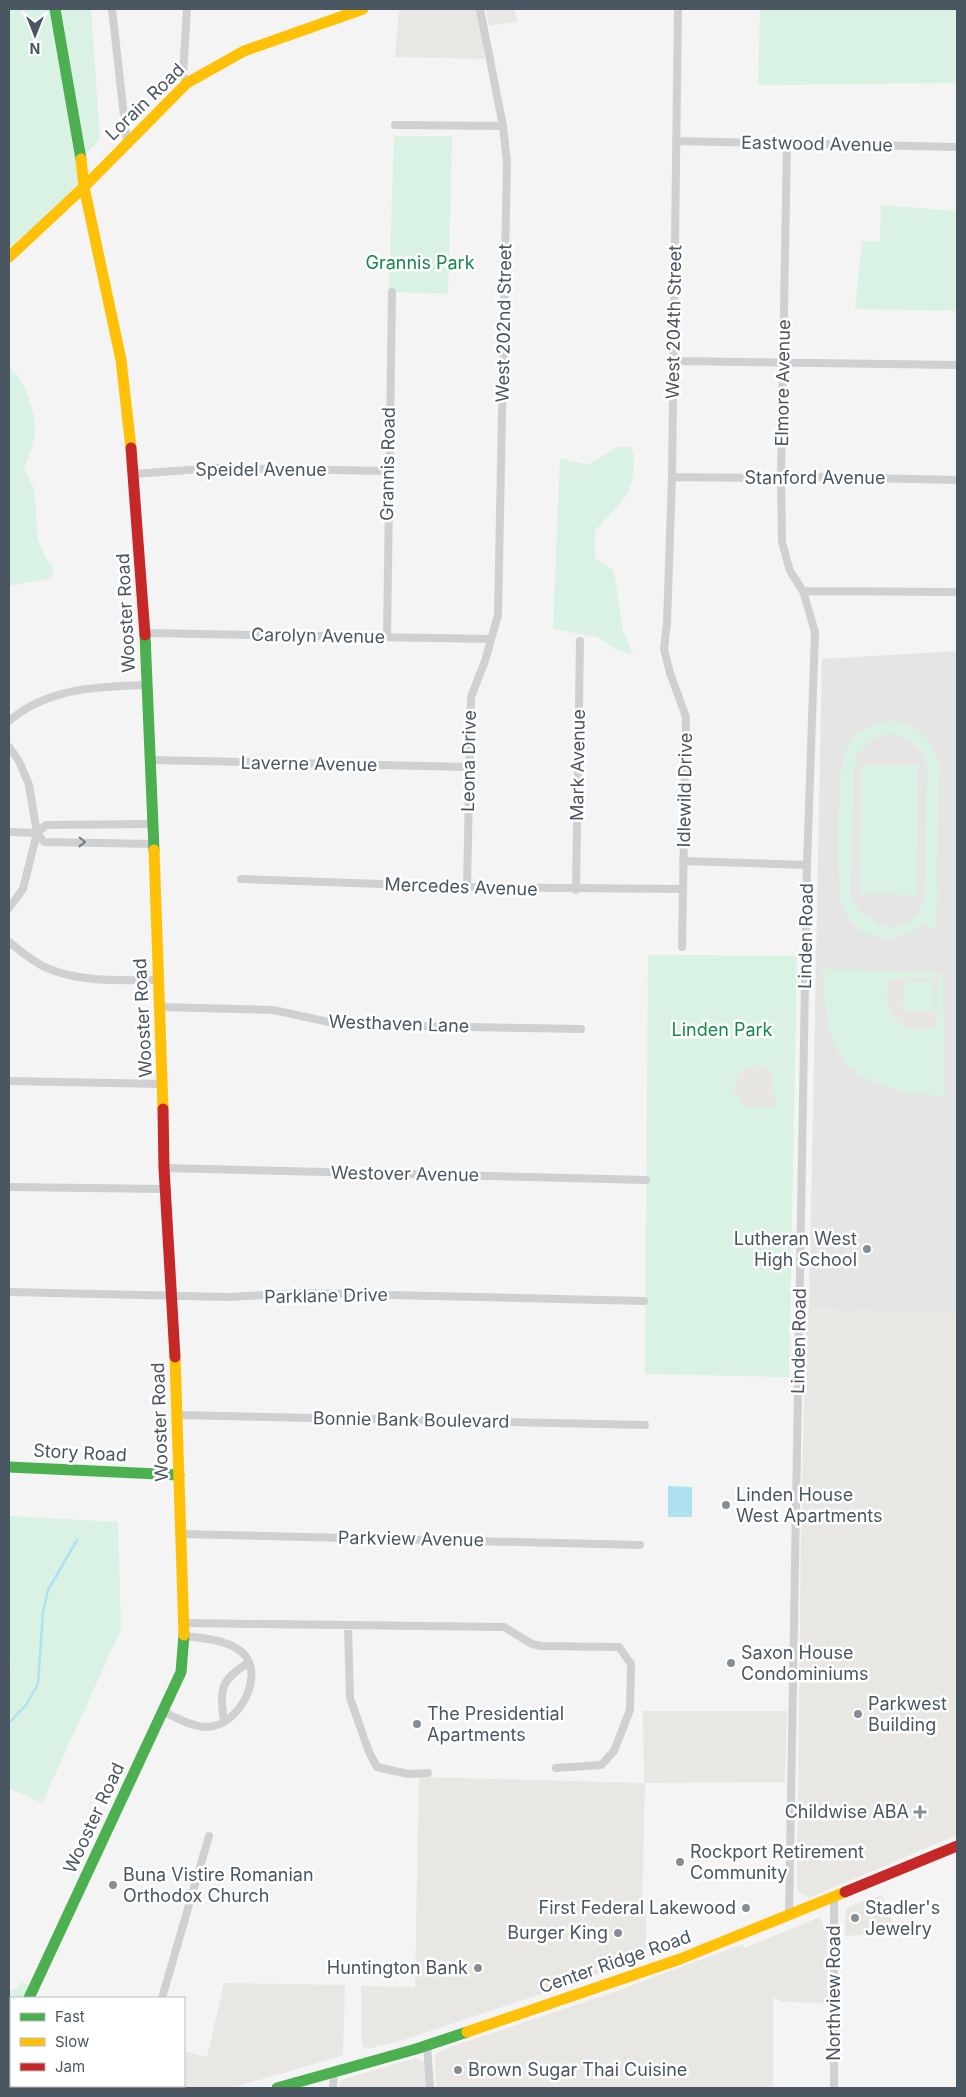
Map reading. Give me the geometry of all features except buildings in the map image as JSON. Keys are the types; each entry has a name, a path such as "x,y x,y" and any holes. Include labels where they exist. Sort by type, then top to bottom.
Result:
{"main road":[{"name":"Wooster Road","path":"29,1997 181,1672 184,1636 174,1296 164,1168 163,1084 145,634 134,474 121,360 84,187 55,9"},
{"name":"Lorain Road","path":"9,257 84,187 187,83 244,51 363,9"},
{"name":"Story Road","path":"9,1467 179,1475"},
{"name":"Center Ridge Road","path":"277,2088 427,2045 680,1959 957,1846"}],"street":[{"path":"112,9 127,143"},
{"path":"187,83 182,75 188,9"},
{"name":"West 202nd Street","path":"480,9 503,126 507,162 498,615 491,639"},
{"name":"West 204th Street","path":"666,636 672,477 678,9"},
{"path":"395,125 503,126"},
{"name":"Eastwood Avenue","path":"676,141 957,147"},
{"name":"Elmore Avenue","path":"787,143 781,476 782,542 790,571 803,590 811,618"},
{"name":"Grannis Road","path":"386,637 392,292"},
{"path":"673,361 957,366"},
{"name":"Speidel Avenue","path":"134,474 214,468 388,471"},
{"name":"Stanford Avenue","path":"672,477 773,478 781,476 957,480"},
{"path":"803,590 957,592"},
{"name":"Linden Road","path":"790,1915 807,865 815,632 811,618"},
{"name":"Carolyn Avenue","path":"145,634 491,639"},
{"name":"Idlewild Drive","path":"666,636 664,649 670,673 686,717 682,947"},
{"name":"Leona Drive","path":"467,887 471,697 485,662 491,639"},
{"name":"Mark Avenue","path":"576,890 580,640"},
{"path":"9,721 21,711 55,695 91,687 147,685"},
{"path":"9,747 19,761 29,785 37,833 22,889 9,908"},
{"name":"Laverne Avenue","path":"149,760 469,767"},
{"path":"9,832 37,833 46,824 152,824"},
{"path":"37,833 44,842 153,844"},
{"path":"683,861 807,865"},
{"name":"Mercedes Avenue","path":"241,879 576,890 682,889"},
{"path":"9,942 46,968 69,975 92,978 158,980"},
{"name":"Westhaven Lane","path":"160,1007 273,1010 329,1022 363,1025 581,1029"},
{"path":"9,1081 163,1084"},
{"name":"Westover Avenue","path":"164,1168 646,1180"},
{"path":"9,1187 166,1189"},
{"name":"Parklane Drive","path":"9,1292 228,1297 302,1293 644,1301"},
{"name":"Bonnie Bank Boulevard","path":"178,1415 645,1425"},
{"name":"Parkview Avenue","path":"182,1534 640,1545"},
{"path":"184,1623 504,1627 532,1644 541,1646 619,1647 631,1664 632,1699 630,1710 614,1750 601,1765 556,1768"},
{"path":"348,1625 350,1698 368,1752 377,1767 408,1774 428,1773"},
{"path":"163,1712 206,1727 224,1722 234,1715 247,1696 252,1670 238,1648 210,1639 184,1636"},
{"path":"224,1722 221,1697 224,1684 228,1676 248,1663"},
{"path":"162,1997 209,1836"},
{"name":"Northview Road","path":"834,1897 834,2088"},
{"path":"427,2045 430,2088"},
{"path":"333,2088 334,2071"}],"shaded area":[{"path":"404,9 477,9 485,59 395,57 399,11"},
{"path":"486,9 514,9 518,21 489,26"},
{"path":"957,651 957,1313 809,1309 822,659"},
{"path":"809,1309 957,1313 957,1835 809,1898 799,1892 797,1885 801,1532 806,1316"},
{"path":"643,1711 787,1711 785,1782 645,1783 642,1906 646,1908 646,1955 568,1985 400,2041 367,2049 362,2046 361,1986 415,1987 419,1777 644,1783"},
{"path":"882,1895 895,1929 887,1933 845,1936 846,1909"},
{"path":"820,1917 827,1933 827,2003 782,2002 773,1997 773,2088 436,2088 435,2058 437,2053 442,2050 617,1991 743,1944 744,1948"},
{"path":"224,1983 345,1985 343,2053 341,2056 232,2088 138,2088 185,2087 185,2051 207,2057"},
{"path":"416,2058 425,2063 426,2088 339,2088 340,2082 344,2079"}],"green space":[{"path":"9,9 91,9 100,140 78,161 83,187 9,248"},
{"path":"760,9 957,9 957,83 758,85"},
{"name":"Grannis Park","path":"394,136 452,136 448,294 389,292"},
{"path":"881,205 957,211 957,311 855,309 862,241 880,241"},
{"path":"9,367 23,385 32,409 35,427 34,435 31,451 24,470 34,491 39,541 47,559 54,568 51,578 9,586"},
{"path":"618,447 630,447 634,460 633,476 622,501 595,531 595,558 614,571 623,630 633,655 617,650 597,637 553,629 560,458 588,465"},
{"path":"895,721 912,727 924,735 929,741 939,764 936,928 925,927 925,922 913,931 900,937 887,938 874,936 862,931 852,923 844,911 839,897 839,794 844,755 853,737 869,726","holes":["887,734 901,736 917,746 927,764 925,898 918,912 909,921 899,926 889,927 867,918 850,896 855,758 872,739"]},
{"path":"861,765 918,765 917,895 860,894"},
{"name":"Linden Park","path":"648,955 797,956 789,1377 645,1374"},
{"path":"823,969 939,973 943,977 944,1096 903,1091 889,1087 862,1076 851,1068 836,1049 832,1038 825,1003"},
{"path":"9,1516 118,1522 121,1629 42,1803 9,1788 9,1667 11,1665 9,1657"},
{"path":"22,1982 32,1987 27,1997 10,1997 10,2028 9,1990 14,1990"}],"sand":[{"path":"935,976 940,980 937,985 936,1026 924,1030 913,1030 904,1026 896,1020 890,1011 887,1001 890,978 931,979","holes":["907,981 931,982 934,985 934,1009 930,1012 907,1011 903,1008 904,985"]},
{"path":"752,1066 765,1067 773,1075 773,1093 776,1094 776,1103 771,1108 745,1106 734,1093 734,1087 740,1074"}],"water":[{"path":"668,1486 692,1487 692,1517 668,1517"}],"waterway":[{"path":"9,1723 26,1705 38,1684 43,1612 48,1590 77,1540"}],"traffic: fast":[{"path":"55,9 81,159"},
{"path":"145,635 154,850"},
{"path":"9,1467 179,1475"},
{"path":"29,1997 181,1672 184,1635"},
{"path":"277,2088 416,2049 467,2032"}],"traffic: slow":[{"path":"9,257 84,187 187,83 244,51 363,9"},
{"path":"81,159 84,187 121,360 131,448"},
{"path":"154,850 163,1109"},
{"path":"175,1357 184,1635"},
{"path":"467,2032 680,1959 845,1892"}],"traffic: jam":[{"path":"131,448 145,635"},
{"path":"163,1109 164,1168 175,1357"},
{"path":"845,1892 957,1846"}],"place":[{"name":"Lutheran West High School","path":"867,1249"},
{"name":"Linden House West Apartments","path":"726,1505"},
{"name":"Saxon House Condominiums","path":"731,1663"},
{"name":"Parkwest Building","path":"858,1714"},
{"name":"The Presidential Apartments","path":"417,1724"},
{"name":"Childwise ABA","path":"920,1812"},
{"name":"Rockport Retirement Community","path":"680,1862"},
{"name":"Buna Vistire Romanian Orthodox Church","path":"113,1885"},
{"name":"First Federal Lakewood","path":"746,1908"},
{"name":"Stadler's Jewelry","path":"855,1918"},
{"name":"Burger King","path":"618,1933"},
{"name":"Huntington Bank","path":"478,1968"},
{"name":"Brown Sugar Thai Cuisine","path":"458,2070"}]}
